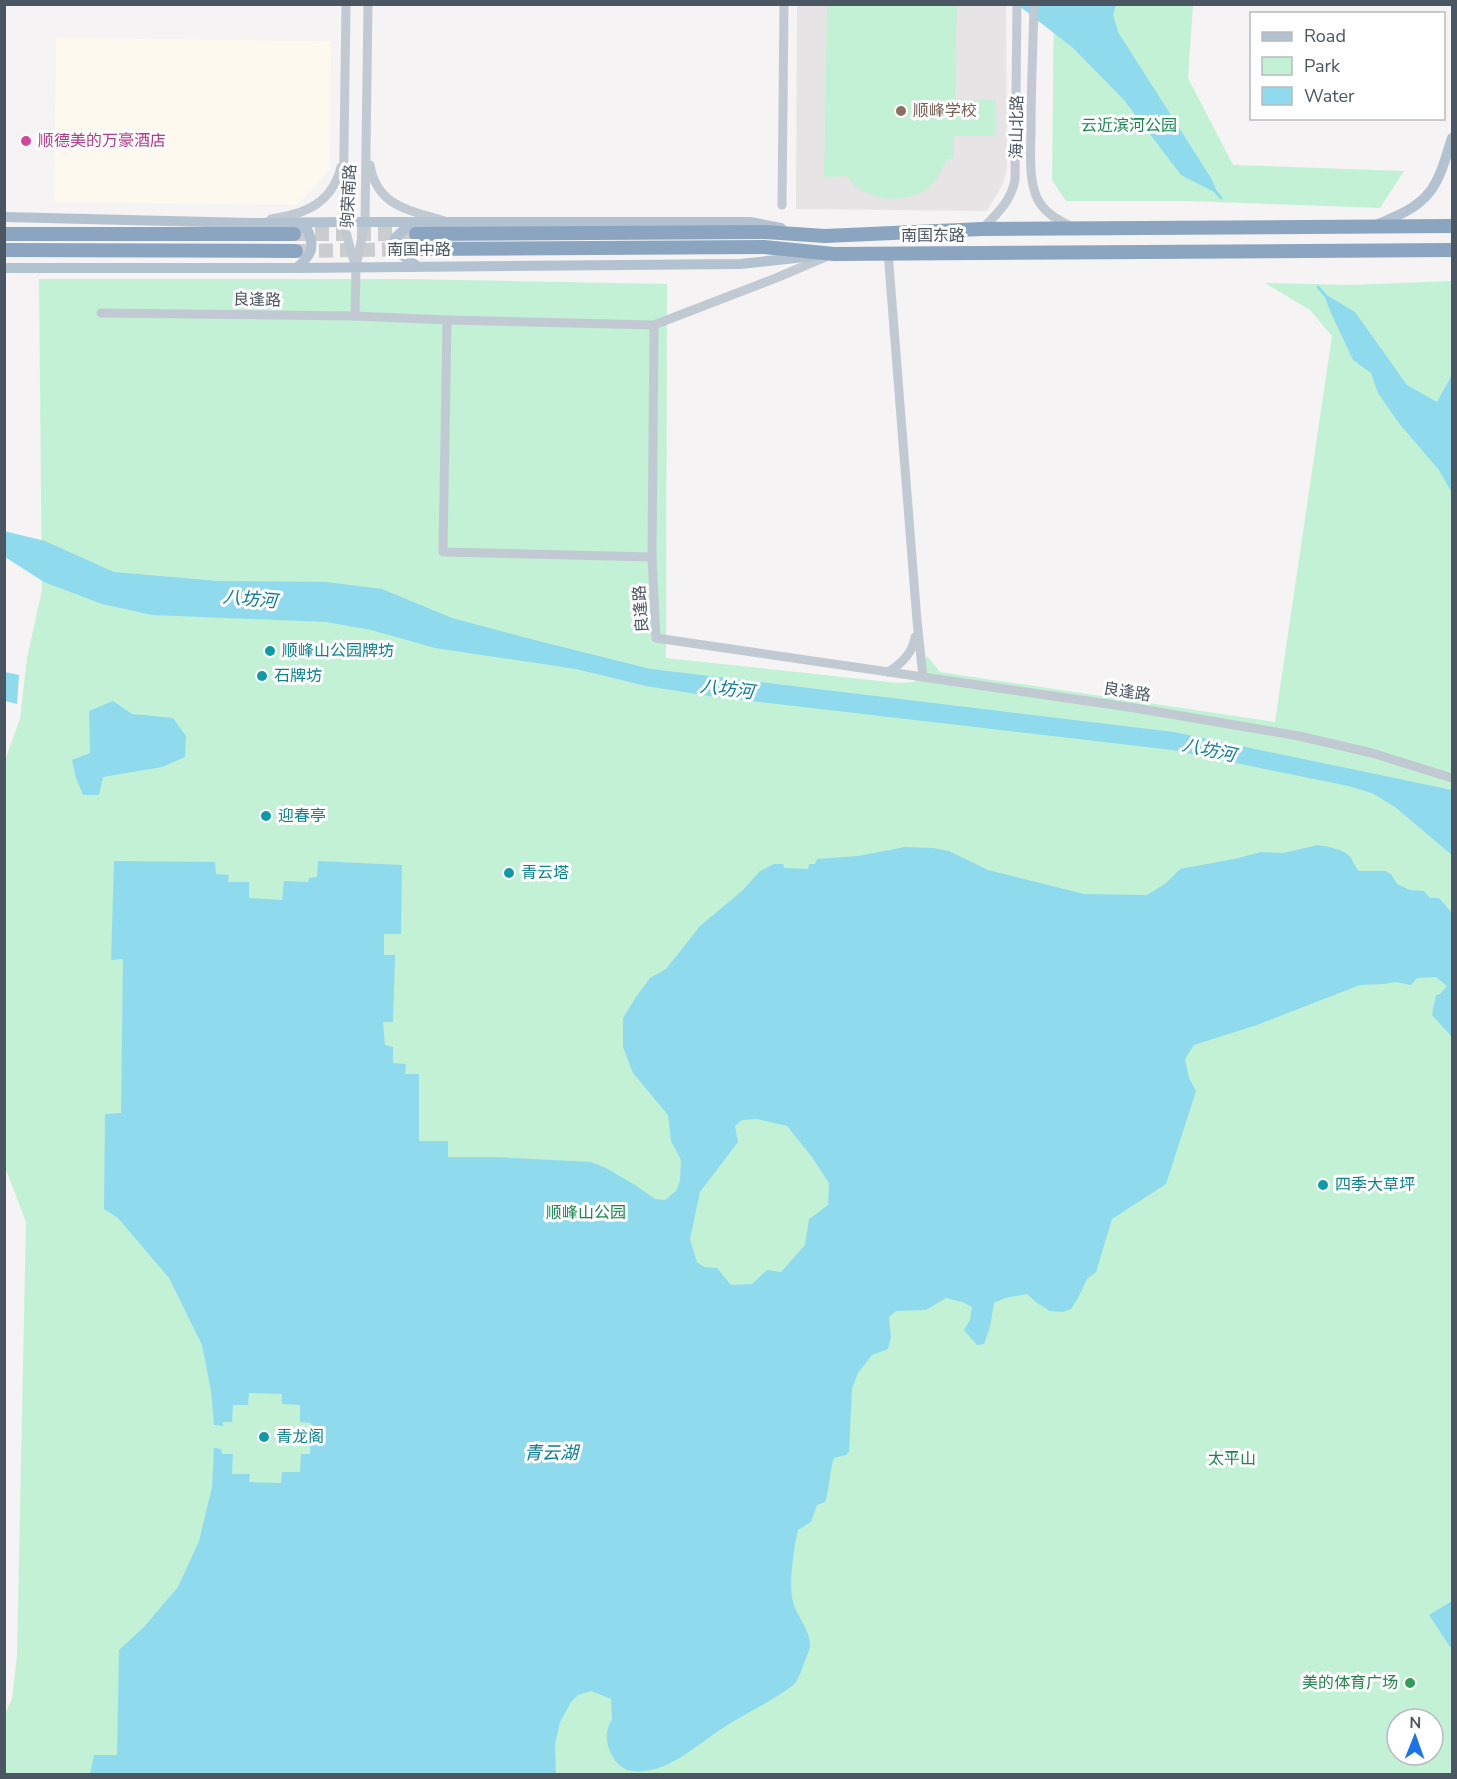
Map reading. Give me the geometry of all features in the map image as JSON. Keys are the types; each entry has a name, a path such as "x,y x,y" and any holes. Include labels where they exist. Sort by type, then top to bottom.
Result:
{"highway":[{"name":"南国东路","path":"416,234 765,232 825,236 982,229 1452,226"},
{"path":"4,234 294,234"},
{"name":"南国东路","path":"415,249 764,247 834,254 1452,250"},
{"path":"4,250 296,251"}],"main road":[{"path":"1375,226 1411,209 1424,200 1437,181 1452,138"},
{"name":"南国中路","path":"4,217 250,223 750,222 825,236"},
{"path":"417,267 395,250 395,238 408,226 426,222"},
{"path":"279,223 307,229 312,240 310,256 297,268"},
{"name":"南国中路","path":"4,268 740,264 834,254"}],"street":[{"name":"驹荣南路","path":"346,4 343,222 356,267"},
{"name":"驹荣南路","path":"356,267 365,222 368,4"},
{"path":"782,205 784,4"},
{"name":"海山北路","path":"1034,4 1031,145 1033,184 1038,199 1046,211 1054,218 1076,229"},
{"name":"海山北路","path":"982,229 1007,202 1015,180 1017,5"},
{"path":"250,223 300,213 320,202 338,178 344,143"},
{"path":"366,145 373,179 381,193 401,207 448,222"},
{"path":"888,252 923,677"},
{"path":"447,320 443,552 652,557 654,325 834,254"},
{"path":"355,316 356,267"},
{"name":"良逢路","path":"101,313 355,316 654,325"},
{"name":"良逢路","path":"652,557 656,638 1135,708 1299,735 1372,753 1452,778"},
{"path":"888,672 900,665 914,646 917,621"}],"shaded area":[{"name":"顺峰学校","path":"797,5 1006,5 1007,168 1003,184 987,211 796,209"},
{"path":"56,38 331,41 330,169 297,205 54,202"}],"green space":[{"name":"云近滨河公园","path":"1054,4 1193,5 1188,78 1233,165 1404,171 1380,208 1188,201 1066,201 1052,180"},
{"path":"827,5 957,5 955,99 996,100 996,136 955,136 954,132 954,159 947,159 929,187 909,197 881,198 864,192 847,176 824,177"},
{"name":"顺峰山公园","path":"39,279 408,279 667,284 666,658 898,683 915,682 927,656 940,672 1275,722 1332,336 1310,310 1265,283 1350,285 1452,281 1452,1774 5,1774 5,1714 12,1699 17,1656 26,1222 5,1167 4,763 20,719 27,658 42,590"}],"water":[{"path":"1018,5 1116,5 1113,14 1118,32 1211,178 1218,194 1181,175 1124,100 1073,48"},
{"path":"1323,293 1355,312 1407,385 1437,402 1452,375 1452,493 1439,470 1398,422 1378,393 1371,373 1353,360"},
{"name":"八坊河","path":"4,531 45,541 114,572 218,581 326,582 382,589 452,618 651,669 1174,732 1452,790 1452,855 1395,807 1372,793 1172,750 709,696 646,686 576,669 435,648 371,630 326,622 152,615 102,604 44,582 5,557"},
{"path":"5,672 19,675 17,704 5,701"},
{"path":"113,701 132,714 173,718 186,736 185,757 162,767 103,777 99,795 83,795 72,760 90,753 89,711"},
{"name":"青云湖","path":"1318,845 1336,849 1345,852 1359,871 1385,871 1391,874 1397,884 1410,890 1424,891 1430,898 1439,898 1452,913 1452,1037 1432,1015 1436,995 1447,986 1436,977 1417,978 1411,985 1395,982 1360,985 1257,1025 1194,1045 1185,1059 1189,1078 1196,1091 1166,1184 1112,1219 1096,1272 1087,1279 1071,1309 1063,1312 1050,1311 1027,1294 1005,1298 994,1303 990,1327 984,1344 977,1345 964,1330 970,1320 972,1307 962,1302 946,1298 926,1310 896,1311 889,1317 891,1337 888,1349 872,1355 858,1373 852,1388 849,1452 834,1458 825,1502 817,1505 811,1522 798,1530 791,1586 793,1602 808,1634 810,1647 796,1682 792,1686 726,1726 680,1758 667,1765 641,1771 627,1770 613,1758 607,1736 612,1720 611,1699 591,1691 578,1695 571,1702 560,1722 555,1744 556,1774 90,1774 94,1755 117,1755 119,1650 144,1627 178,1587 199,1541 212,1487 214,1448 221,1449 222,1454 233,1454 232,1474 250,1474 249,1482 281,1483 282,1472 300,1472 301,1454 310,1454 311,1423 300,1422 300,1405 282,1404 282,1394 249,1393 248,1405 233,1405 232,1422 223,1422 223,1426 214,1425 211,1391 202,1345 169,1278 118,1218 104,1209 105,1114 121,1113 123,959 111,960 114,861 215,862 216,874 229,875 228,882 249,882 249,898 282,900 284,881 308,882 309,878 317,877 318,861 402,865 401,934 384,934 384,955 395,955 393,1022 383,1022 385,1045 393,1047 393,1063 406,1064 405,1074 419,1074 419,1141 448,1141 448,1157 591,1162 606,1168 655,1199 665,1200 676,1191 680,1181 681,1160 671,1141 668,1115 633,1073 623,1047 623,1018 650,978 666,969 700,926 743,890 760,871 774,864 783,864 784,868 808,869 809,864 815,864 817,859 858,856 905,847 933,848 949,851 988,870 1084,894 1147,895 1166,883 1180,869 1261,852 1283,853","holes":["757,1119 787,1126 829,1183 828,1205 809,1219 805,1245 781,1272 767,1270 752,1284 731,1285 717,1268 704,1267 697,1262 690,1239 700,1192 738,1142 735,1126 742,1120"]},
{"path":"1452,1601 1452,1646 1450,1647 1429,1615"}],"waterway":[{"path":"1215,191 1221,198"},
{"path":"1318,287 1325,295"}],"tunnel":[{"path":"294,234 411,234"},
{"path":"298,251 415,249"}],"place":[{"name":"顺峰学校","path":"901,111"},
{"name":"顺德美的万豪酒店","path":"26,141"},
{"name":"顺峰山公园牌坊","path":"270,651"},
{"name":"石牌坊","path":"262,676"},
{"name":"迎春亭","path":"266,816"},
{"name":"青云塔","path":"509,873"},
{"name":"四季大草坪","path":"1323,1185"},
{"name":"青龙阁","path":"264,1437"},
{"name":"美的体育广场","path":"1410,1683"}],"park label":[{"name":"太平山","path":"1232,1459"}]}
